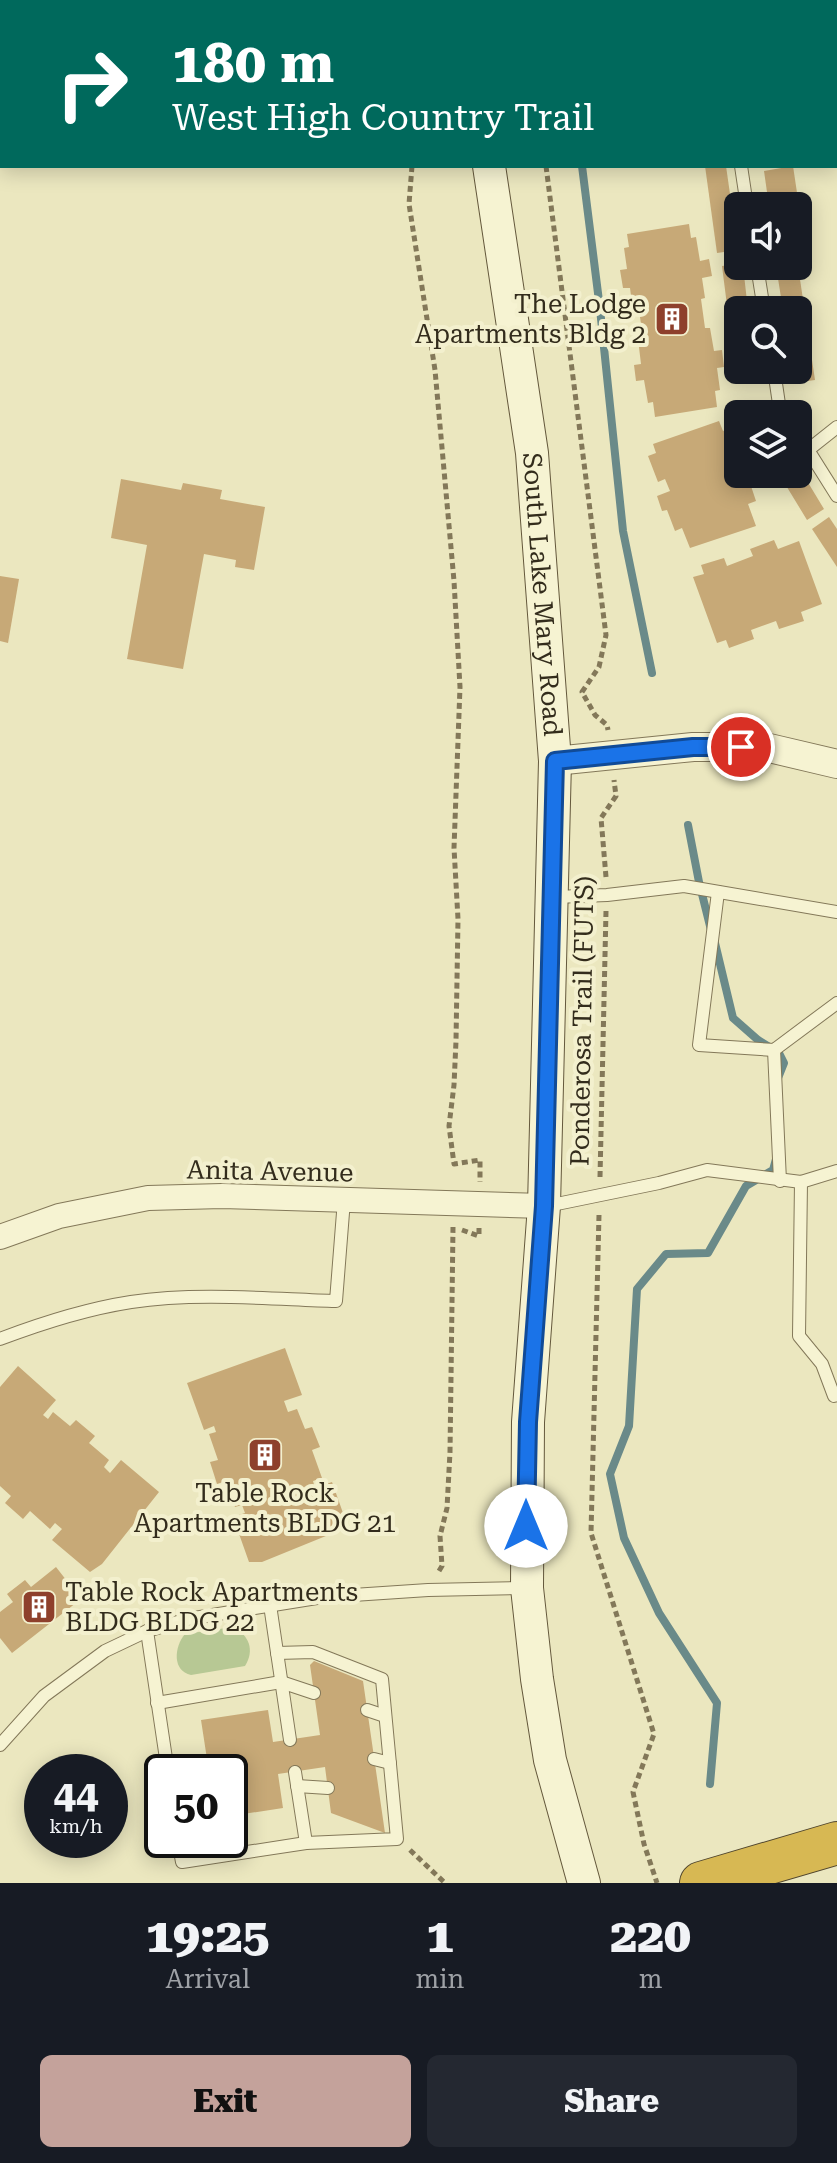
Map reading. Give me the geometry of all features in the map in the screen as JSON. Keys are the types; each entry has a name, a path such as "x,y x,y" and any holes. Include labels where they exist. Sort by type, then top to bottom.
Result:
{"highway":[{"path":"701,1883 837,1843"}],"main road":[{"name":"South Lake Mary Road","path":"489,168 532,453 555,761 544,1206 528,1422 527,1588 550,1760 584,1883"}],"street":[{"path":"555,761 693,747 765,747 837,764"},
{"name":"Anita Avenue","path":"0,1237 59,1216 148,1198 222,1196 544,1206"}],"lane":[{"path":"741,168 745,192"},
{"path":"812,447 837,427"},
{"path":"812,456 837,496"},
{"path":"552,897 607,895 684,886 837,912"},
{"path":"718,892 699,1045 774,1050 837,1003"},
{"path":"774,1050 780,1181"},
{"path":"544,1206 707,1170 801,1182 837,1171"},
{"path":"801,1182 799,1336 822,1364 834,1396"},
{"path":"0,1339 42,1323 132,1302 201,1297 336,1301 344,1200"},
{"path":"0,1745 44,1696 105,1651 147,1631 188,1619 323,1597 527,1588"},
{"path":"270,1605 290,1740"},
{"path":"147,1631 165,1754"},
{"path":"248,1852 306,1843 397,1839 386,1797 390,1763 382,1679 313,1652 277,1653"},
{"path":"157,1703 281,1682 314,1693"},
{"path":"367,1710 385,1716"},
{"path":"374,1759 390,1763"},
{"path":"295,1772 306,1843"},
{"path":"297,1786 328,1788"},
{"path":"181,1858 182,1862 208,1858"}],"path":[{"path":"412,168 409,204 435,370 460,687 454,848 458,919 456,1041 449,1126 454,1164 480,1160 479,1236 453,1227 447,1508 440,1536 442,1566 428,1590"},
{"name":"Ponderosa Trail (FUTS)","path":"546,168 606,635 599,667 582,692 595,715 607,725 616,796 601,818 607,895 591,1533 654,1734 633,1792 644,1844 657,1883"},
{"path":"397,1839 445,1883"}],"green space":[{"path":"233,1627 243,1634 249,1644 250,1654 245,1666 191,1675 180,1669 177,1652 185,1634"}],"building":[{"path":"705,168 726,168 730,192 724,192 724,252 717,253"},
{"path":"793,168 797,192 767,192 764,171"},
{"name":"The Lodge Apartments Bldg 2","path":"689,224 691,238 696,237 700,261 709,259 712,276 702,278 705,298 701,299 705,328 710,328 714,351 722,350 724,367 717,368 720,390 715,391 717,407 655,417 653,402 648,403 644,380 636,381 634,365 641,364 638,339 643,338 639,310 633,311 630,288 623,288 620,270 627,269 624,248 629,247 627,234"},
{"path":"722,266 724,280 745,280 746,296 726,296"},
{"path":"778,280 800,280 802,296 781,296"},
{"path":"719,421 724,431 724,488 752,488 756,501 748,504 756,526 690,548 682,528 675,531 667,510 662,511 657,496 670,491 665,479 658,482 648,456 656,453 653,444"},
{"path":"121,479 181,490 183,483 222,490 220,499 265,507 254,570 235,567 236,560 204,554 183,669 127,659 147,545 111,538"},
{"path":"788,488 811,488 824,509 807,520"},
{"path":"829,517 837,529 837,567 812,529"},
{"path":"774,540 778,549 799,541 822,604 801,612 804,621 779,629 776,621 751,630 754,639 729,648 726,640 717,643 693,577 704,574 701,565 724,558 727,566 753,556 750,549"},
{"path":"0,576 19,579 8,643 0,641"},
{"name":"Table Rock Apartments BLDG 21","path":"285,1348 302,1395 284,1401 288,1412 297,1409 305,1429 312,1427 320,1447 312,1450 322,1478 313,1481 315,1488 332,1482 348,1527 262,1562 249,1562 233,1517 245,1513 242,1505 235,1507 226,1481 217,1484 210,1462 218,1460 209,1434 216,1432 214,1426 204,1430 187,1383"},
{"path":"18,1366 56,1400 43,1415 48,1419 53,1412 70,1426 76,1420 95,1436 89,1443 109,1460 104,1467 110,1473 121,1460 159,1492 102,1564 90,1572 52,1540 62,1529 55,1523 50,1529 30,1511 23,1519 5,1503 11,1496 0,1486 0,1387"},
{"name":"Table Rock Apartments BLDG BLDG 22","path":"56,1567 81,1599 12,1653 0,1638 0,1612 13,1602 7,1594 25,1580 31,1587"},
{"path":"314,1661 363,1681 385,1833 331,1813 325,1767 278,1774 283,1808 248,1813 248,1754 206,1754 201,1720 268,1710 273,1742 320,1735 310,1665"}],"waterway":[{"path":"582,168 623,531 652,673"},
{"path":"688,825 711,930"},
{"path":"715,943 733,1018 779,1053 784,1063 778,1078"},
{"path":"710,1784 717,1703 659,1613 624,1538 610,1474 629,1426 637,1289 666,1254 708,1253 746,1186 773,1170 776,1159"}],"place":[{"name":"The Lodge Apartments Bldg 2","path":"672,319"},
{"name":"Table Rock Apartments BLDG 21","path":"265,1455"},
{"name":"Table Rock Apartments BLDG BLDG 22","path":"39,1607"}],"route":[{"path":"526,1526 528,1422 544,1206 555,761 693,747 741,747"}]}
